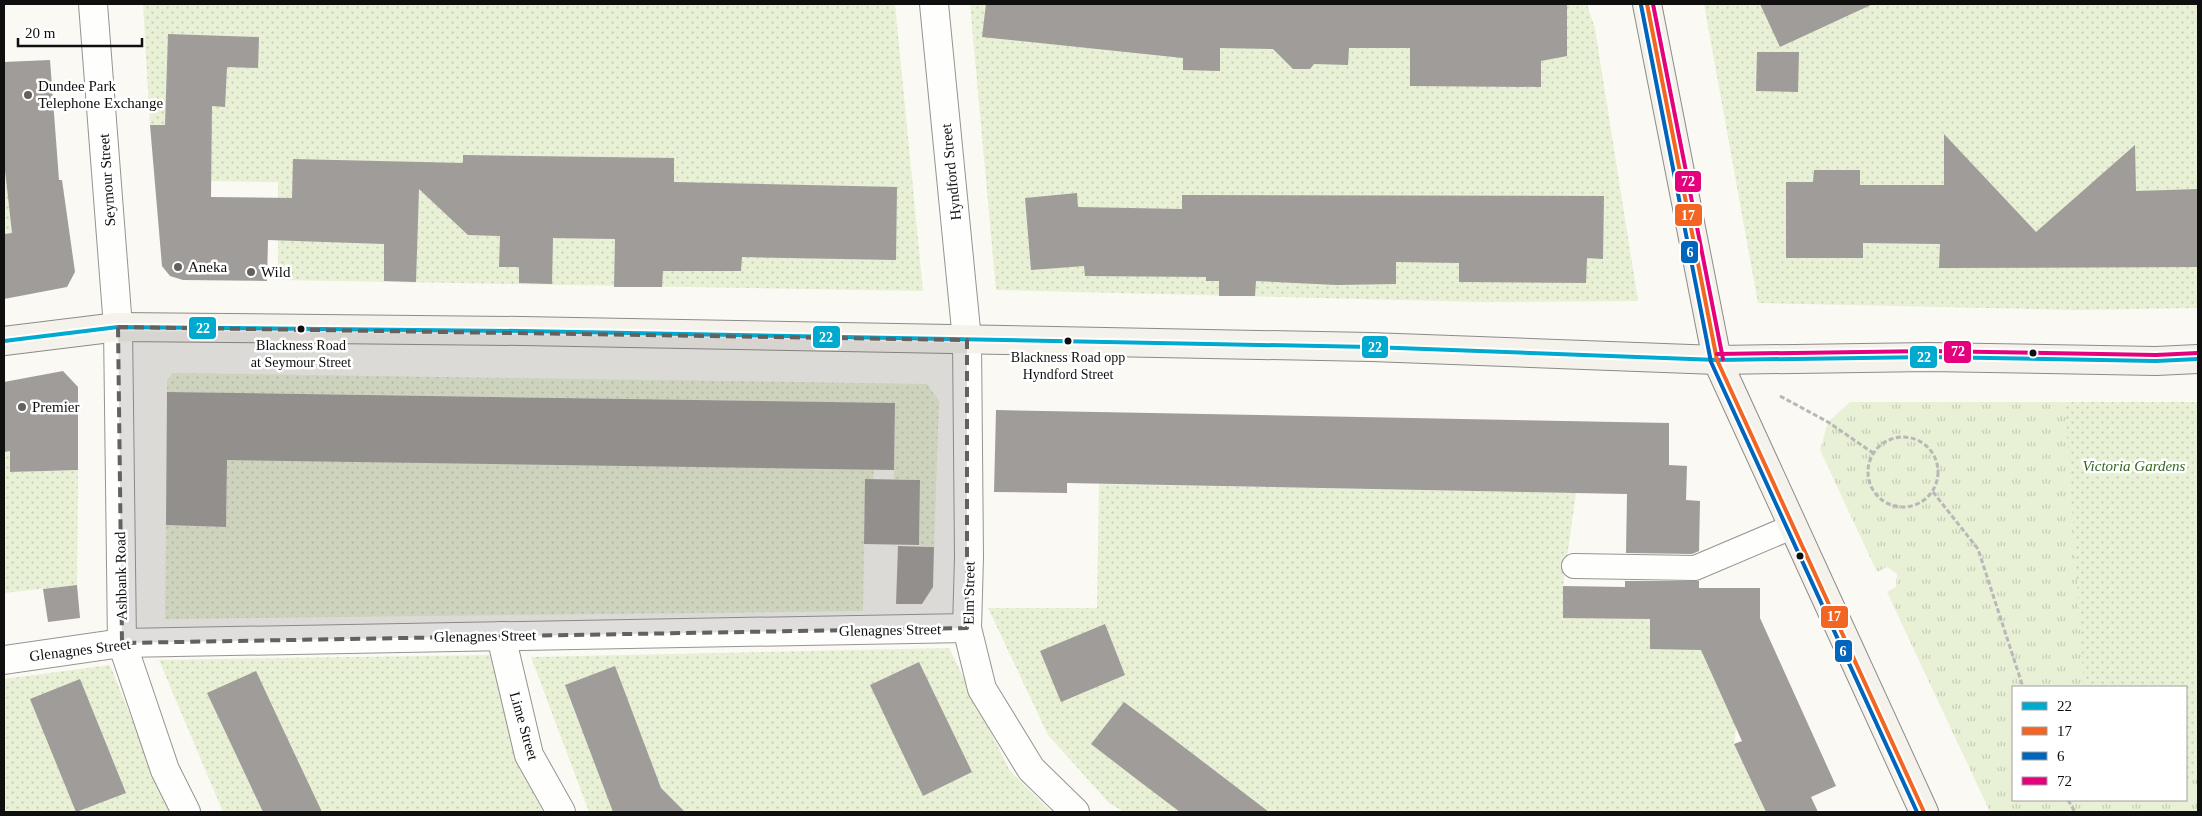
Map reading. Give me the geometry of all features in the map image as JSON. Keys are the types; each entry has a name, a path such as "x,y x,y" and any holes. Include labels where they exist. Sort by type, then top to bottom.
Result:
{"street":[{"name":"Seymour Street","path":"93,4 118,327"},
{"name":"Hyndford Street","path":"934,4 967,340"},
{"path":"1647,4 1716,360 1924,812"},
{"path":"4,341 118,327 522,331 1371,347 1716,360 1919,357 2147,361 2198,359"},
{"name":"Ashbank Road","path":"118,327 122,643 165,770 186,812"},
{"name":"Elm Street","path":"967,340 969,547 967,628 982,688 1031,769 1075,812"},
{"name":"Glenagnes Street","path":"4,660 122,643 967,628"},
{"name":"Lime Street","path":"500,636 529,755 561,812"}],"lane":[{"path":"1574,566 1695,568 1794,526"}],"path":[{"path":"1776,394 1828,422 1873,453"},
{"path":"1900,436 1916,439 1929,447 1937,461 1939,476 1933,492 1922,503 1907,508 1891,506 1878,497 1869,484 1868,468 1873,453 1885,442 1900,436"},
{"path":"1933,492 1978,549 2023,686"},
{"path":"2069,801 2075,812"}],"highlighted area":[{"path":"118,327 967,340 967,628 122,643"}],"green space":[{"path":"143,4 895,4 923,291 278,280 278,182 211,181 150,125"},
{"path":"970,4 1587,4 1595,29 1638,301 1484,302 996,290"},
{"path":"1704,4 2198,4 2198,308 2076,310 1758,303"},
{"path":"4,161 12,233 4,234"},
{"path":"173,373 927,384 939,401 934,547 919,545 920,480 894,479 895,403 175,392 167,400 167,380"},
{"path":"1850,402 2198,402 2198,812 1990,812 1887,592 1896,587 1897,574 1887,567 1877,572 1820,450 1828,422"},
{"name":"Victoria Gardens","path":"2065,402 2198,402 2198,780 2187,781 2187,686 2084,686"},
{"path":"10,451 10,472 78,470 77,585 4,593 4,452"},
{"path":"227,451 874,461 873,493 865,494 863,611 165,619 166,525 226,527"},
{"path":"1099,484 1576,493 1563,586 1760,620 1770,640 1724,662 1736,728 1734,744 1766,812 1124,812 1109,803 1048,735 988,608 1097,608"},
{"path":"949,648 1010,771 1051,812 589,812 531,657"},
{"path":"490,655 517,760 543,812 223,812 159,660"},
{"path":"110,665 162,795 171,812 4,812 4,679"}],"building":[{"path":"986,4 1567,4 1567,56 1541,61 1541,87 1410,86 1410,48 1349,48 1348,65 1314,64 1310,69 1293,69 1273,49 1220,48 1220,71 1183,70 1183,58 982,37"},
{"path":"1760,4 1873,4 1780,47"},
{"path":"168,34 259,37 258,68 227,67 225,107 212,106 211,197 292,198 293,159 463,163 463,155 674,158 674,182 897,187 896,260 742,257 741,271 663,271 662,287 614,287 615,239 553,238 552,284 519,283 519,267 499,267 500,236 468,235 419,189 416,282 384,281 384,244 268,240 267,281 183,280 170,276 162,266 150,125 165,125"},
{"path":"1757,52 1799,52 1798,92 1756,91"},
{"path":"50,60 59,180 62,180 75,272 67,287 4,299 4,234 12,233 4,162 4,62"},
{"path":"1944,134 2036,232 2135,145 2136,191 2198,189 2198,267 1939,268 1940,244 1863,243 1863,258 1786,258 1786,182 1813,182 1814,170 1860,170 1860,185 1944,185"},
{"path":"1077,193 1078,207 1182,209 1182,195 1604,196 1603,259 1587,258 1586,283 1459,282 1459,263 1396,262 1396,284 1336,285 1256,281 1255,296 1219,296 1219,281 1206,281 1206,277 1085,276 1084,266 1031,270 1025,198"},
{"path":"63,371 78,387 78,470 10,472 10,451 4,452 4,382"},
{"path":"167,392 895,403 894,470 227,460 226,527 166,525"},
{"path":"996,410 1669,423 1669,465 1687,466 1686,500 1700,501 1699,551 1692,554 1626,553 1627,494 1067,483 1067,493 994,492"},
{"path":"865,479 920,480 919,545 864,544"},
{"path":"898,546 934,547 933,587 922,604 896,604"},
{"path":"1625,581 1699,581 1699,588 1760,588 1760,618 1836,786 1811,797 1818,812 1766,812 1734,744 1742,741 1701,650 1650,649 1650,619 1563,618 1563,586 1625,587"},
{"path":"77,585 80,618 48,622 43,589"},
{"path":"1105,624 1125,675 1061,702 1040,651"},
{"path":"919,662 972,772 923,796 870,685"},
{"path":"615,666 661,788 685,812 613,812 565,685"},
{"path":"256,671 322,812 263,812 207,693"},
{"path":"80,679 126,793 76,812 30,699"},
{"path":"1124,702 1269,812 1180,812 1139,781 1091,744"}],"transit line":[{"name":"17","path":"1647,4 1717,360 1924,812"},
{"name":"72","path":"1653,4 1723,359"},
{"name":"6","path":"1641,5 1711,362 1917,812"},
{"name":"22","path":"4,341 118,327 522,331 1371,347 1717,360 1929,357 2156,361 2198,359"},
{"name":"72","path":"1717,354 1929,351 2156,355 2198,353"}],"place":[{"name":"Dundee Park Telephone Exchange","path":"28,95"},
{"name":"Aneka","path":"178,267"},
{"name":"Wild","path":"251,272"},
{"name":"Blackness Road at Seymour Street","path":"301,329"},
{"name":"Blackness Road opp Hyndford Street","path":"1068,341"},
{"name":"Premier","path":"22,407"}]}
